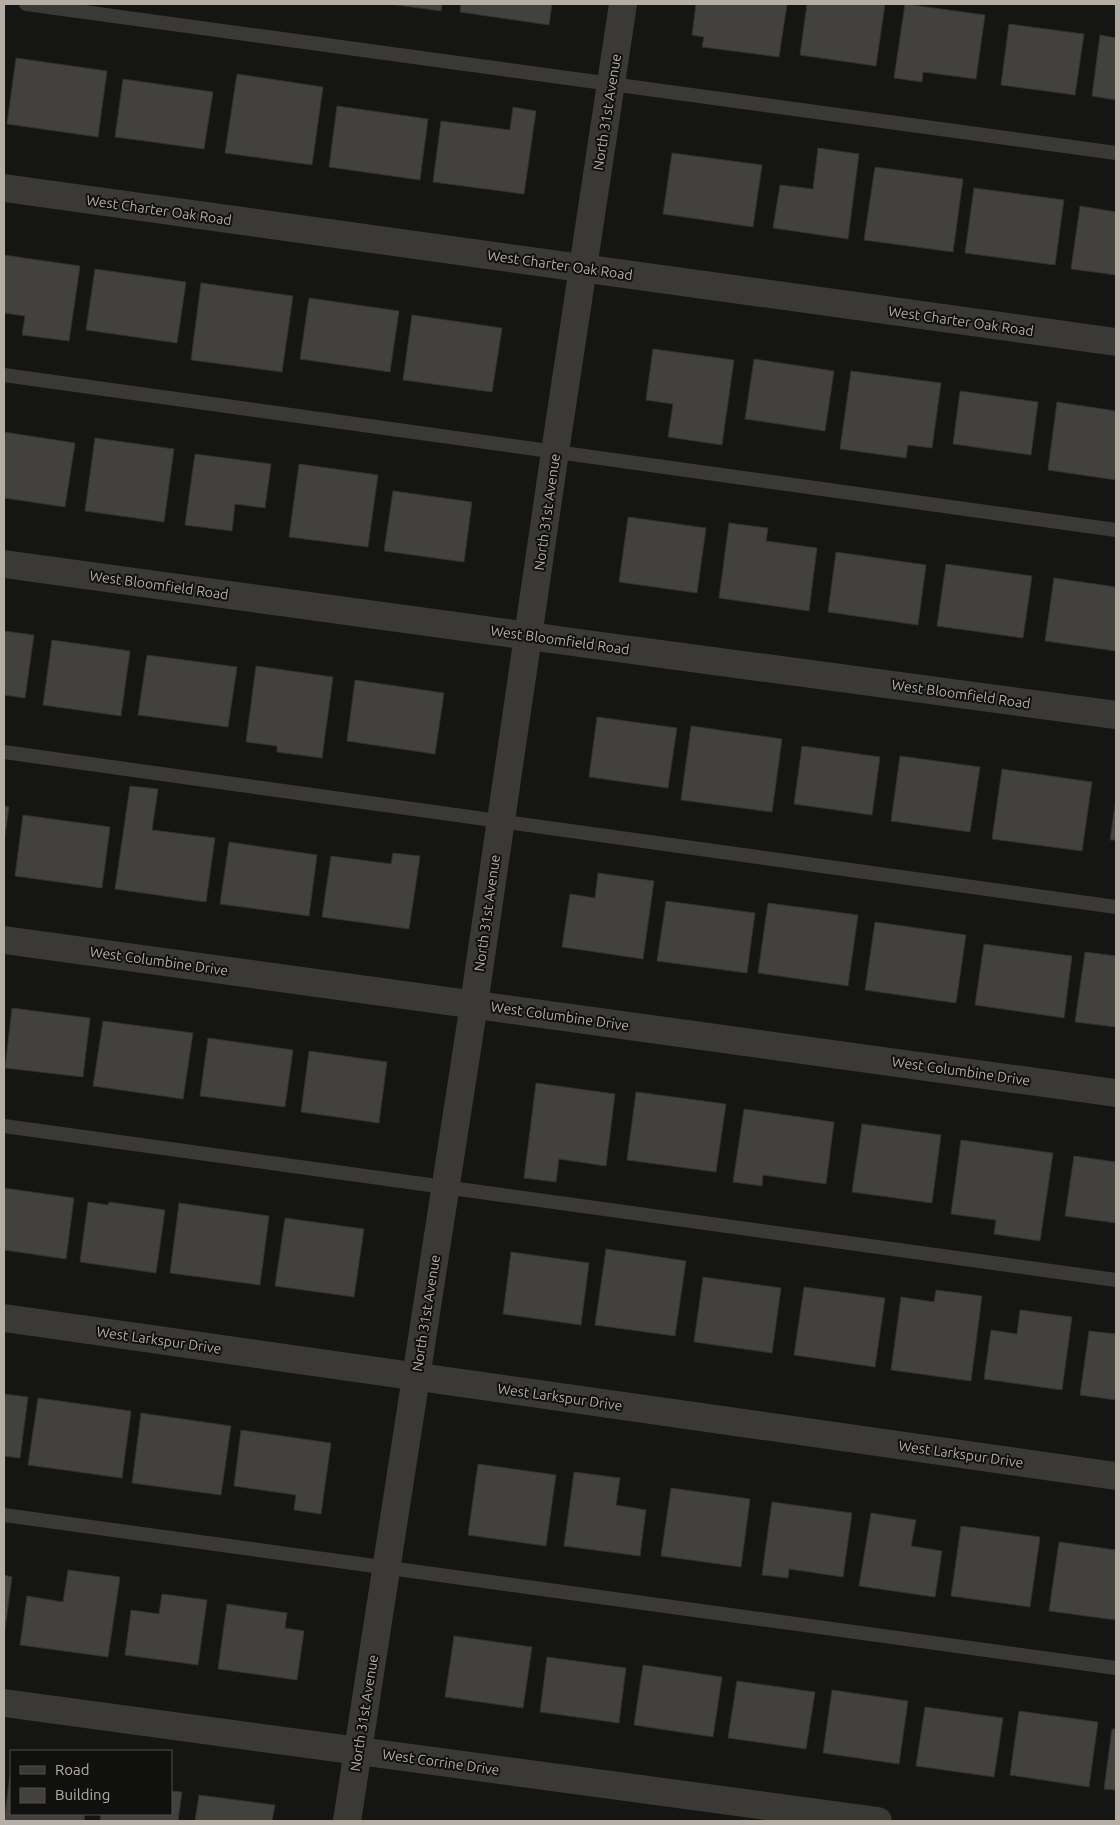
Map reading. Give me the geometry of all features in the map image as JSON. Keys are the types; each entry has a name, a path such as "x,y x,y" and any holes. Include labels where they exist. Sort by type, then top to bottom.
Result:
{"street":[{"name":"North 31st Avenue","path":"347,1821 474,1004 623,4"},
{"name":"West Charter Oak Road","path":"4,188 1116,342"},
{"name":"West Bloomfield Road","path":"4,564 1116,714"},
{"name":"West Columbine Drive","path":"4,940 1116,1093"},
{"name":"West Larkspur Drive","path":"4,1318 1116,1476"},
{"name":"West Corrine Drive","path":"4,1703 878,1821"}],"lane":[{"path":"26,4 1116,153"},
{"path":"4,375 1116,530"},
{"path":"4,752 1116,907"},
{"path":"4,1126 1116,1280"},
{"path":"4,1515 386,1566 1116,1668"}],"building":[{"path":"390,4 442,4 441,11"},
{"path":"461,4 552,4 549,25 460,12"},
{"path":"696,4 787,4 779,57 702,47 704,37 692,35"},
{"path":"807,4 885,4 876,66 800,55"},
{"path":"905,4 985,15 976,79 923,72 922,82 894,78"},
{"path":"1009,24 1084,34 1075,95 1001,85"},
{"path":"1100,35 1116,38 1116,100 1092,96"},
{"path":"16,58 107,71 98,137 7,124"},
{"path":"237,74 323,87 312,165 225,153"},
{"path":"123,79 213,92 204,149 115,137"},
{"path":"337,106 428,119 420,180 329,167"},
{"path":"513,107 536,111 524,194 433,182 441,121 510,130"},
{"path":"818,148 859,154 848,239 773,228 780,185 813,189"},
{"path":"672,153 762,165 753,227 663,214"},
{"path":"875,167 963,179 953,252 864,240"},
{"path":"974,188 1064,200 1055,265 965,253"},
{"path":"1080,206 1116,212 1116,275 1071,269"},
{"path":"4,255 80,266 69,341 22,335 25,316 4,313"},
{"path":"95,269 186,282 177,343 86,330"},
{"path":"201,283 293,296 282,372 191,360"},
{"path":"309,298 399,311 390,372 300,359"},
{"path":"412,315 502,328 492,392 403,380"},
{"path":"653,349 734,360 722,445 668,437 673,404 646,400"},
{"path":"754,359 834,371 825,431 745,419"},
{"path":"851,371 941,383 932,448 908,445 906,458 840,449"},
{"path":"960,391 1038,402 1031,455 953,444"},
{"path":"1057,402 1116,411 1116,480 1048,470"},
{"path":"4,432 75,443 65,507 4,498"},
{"path":"95,438 174,449 164,522 85,511"},
{"path":"195,454 271,464 265,508 235,504 232,531 185,525"},
{"path":"299,464 378,475 368,547 289,537"},
{"path":"393,491 472,502 464,562 384,551"},
{"path":"628,517 706,528 697,593 619,582"},
{"path":"729,523 768,528 766,541 817,548 809,611 719,598"},
{"path":"836,552 926,565 918,625 828,612"},
{"path":"946,564 1032,576 1023,638 937,626"},
{"path":"1054,578 1116,587 1116,651 1045,641"},
{"path":"4,631 34,635 25,698 4,695"},
{"path":"52,640 130,651 121,716 43,705"},
{"path":"147,655 237,667 228,727 138,715"},
{"path":"256,666 333,677 322,758 277,752 277,746 246,742"},
{"path":"355,680 444,693 435,754 347,741"},
{"path":"597,717 677,728 668,788 589,777"},
{"path":"691,726 782,739 772,812 681,800"},
{"path":"802,746 880,757 872,815 794,804"},
{"path":"900,756 980,767 970,832 891,821"},
{"path":"1002,769 1092,782 1082,851 992,839"},
{"path":"130,786 158,789 152,830 215,838 206,902 115,889"},
{"path":"1116,798 1116,840 1110,840"},
{"path":"4,806 9,807 4,842"},
{"path":"23,815 110,827 102,888 15,876"},
{"path":"229,842 317,855 309,916 220,904"},
{"path":"393,853 420,856 409,929 322,917 331,856 391,864"},
{"path":"598,873 654,881 643,959 562,947 570,894 595,898"},
{"path":"666,901 755,913 747,973 657,961"},
{"path":"768,903 858,915 848,986 758,973"},
{"path":"875,922 966,935 956,1003 865,990"},
{"path":"984,944 1072,956 1064,1018 975,1005"},
{"path":"1085,952 1116,956 1116,1027 1075,1022"},
{"path":"12,1008 90,1018 83,1077 5,1068"},
{"path":"103,1021 193,1033 183,1099 93,1086"},
{"path":"208,1038 293,1050 285,1107 200,1096"},
{"path":"309,1051 387,1062 379,1123 301,1112"},
{"path":"536,1083 615,1094 606,1166 559,1159 556,1182 524,1178"},
{"path":"636,1092 726,1104 716,1172 627,1160"},
{"path":"744,1109 834,1122 826,1184 763,1175 762,1186 733,1182"},
{"path":"862,1124 941,1135 932,1203 852,1192"},
{"path":"961,1140 1053,1153 1040,1241 994,1234 996,1220 951,1214"},
{"path":"1074,1156 1116,1162 1116,1223 1065,1216"},
{"path":"4,1188 74,1198 66,1259 4,1250"},
{"path":"88,1202 108,1205 109,1202 165,1210 156,1273 80,1262"},
{"path":"179,1203 269,1216 260,1285 170,1273"},
{"path":"285,1218 364,1229 354,1297 275,1286"},
{"path":"606,1249 686,1261 675,1336 595,1325"},
{"path":"511,1252 589,1263 581,1325 503,1314"},
{"path":"703,1277 781,1288 772,1353 694,1342"},
{"path":"804,1287 885,1298 875,1367 794,1355"},
{"path":"936,1290 982,1296 971,1381 891,1370 901,1297 934,1302"},
{"path":"1020,1310 1072,1317 1062,1390 984,1379 991,1330 1017,1334"},
{"path":"1089,1331 1116,1334 1116,1400 1080,1395"},
{"path":"4,1394 28,1397 20,1458 4,1456"},
{"path":"38,1398 131,1411 122,1478 28,1465"},
{"path":"141,1413 231,1426 221,1495 132,1483"},
{"path":"241,1430 331,1443 321,1514 294,1510 296,1495 234,1486"},
{"path":"478,1464 556,1475 546,1546 468,1535"},
{"path":"574,1472 620,1478 616,1505 646,1510 640,1556 564,1546"},
{"path":"671,1488 750,1499 741,1567 661,1556"},
{"path":"772,1502 852,1513 843,1577 789,1569 788,1578 762,1575"},
{"path":"871,1513 916,1520 911,1546 942,1551 935,1597 859,1586"},
{"path":"961,1526 1040,1537 1030,1607 951,1596"},
{"path":"1059,1542 1116,1550 1116,1620 1049,1611"},
{"path":"68,1570 120,1577 108,1657 20,1645 27,1596 63,1602"},
{"path":"4,1575 12,1577 4,1636"},
{"path":"162,1594 207,1600 198,1665 125,1655 131,1610 159,1614"},
{"path":"227,1604 287,1613 285,1628 304,1631 297,1680 218,1669"},
{"path":"454,1636 532,1647 523,1708 445,1697"},
{"path":"547,1657 626,1668 619,1723 540,1712"},
{"path":"643,1665 722,1677 713,1737 634,1725"},
{"path":"737,1681 815,1692 806,1749 728,1738"},
{"path":"832,1690 908,1701 899,1764 823,1753"},
{"path":"925,1707 1003,1718 994,1777 916,1766"},
{"path":"1019,1711 1098,1722 1089,1787 1010,1775"},
{"path":"1112,1729 1116,1729 1116,1790 1104,1789"},
{"path":"10,1775 10,1815 85,1815 84,1821 4,1821"},
{"path":"172,1791 182,1792 178,1821 100,1821 101,1815 172,1815"},
{"path":"199,1795 275,1805 272,1821 195,1821"}]}
